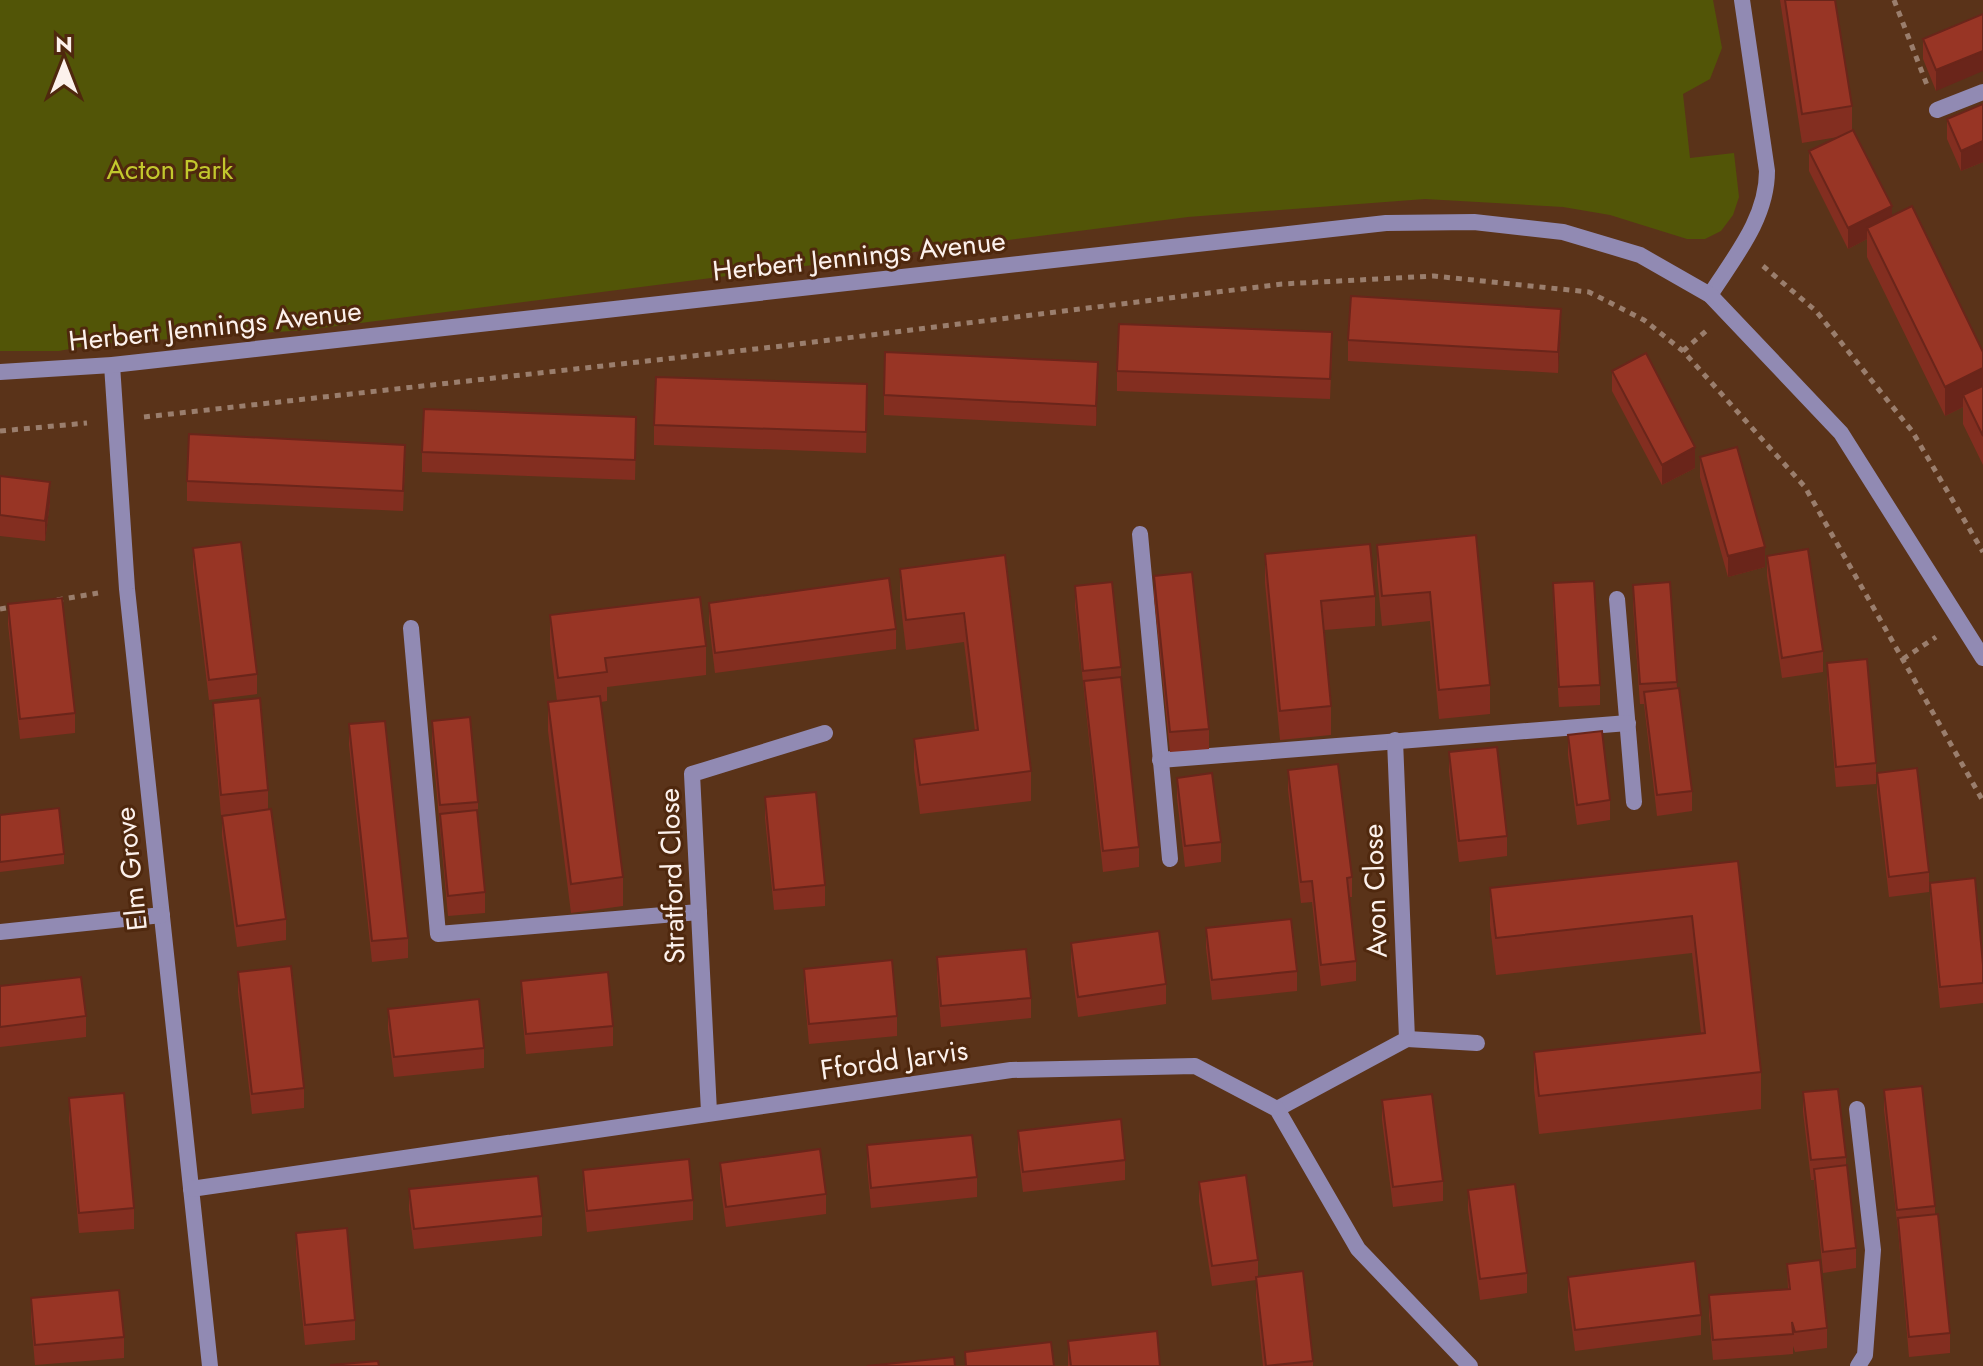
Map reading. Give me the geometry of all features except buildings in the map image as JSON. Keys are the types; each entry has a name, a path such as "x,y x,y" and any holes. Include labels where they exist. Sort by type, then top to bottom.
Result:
{"street":[{"path":"1710,295 1741,248 1767,195 1767,171 1742,0"},
{"path":"1937,110 1983,92"},
{"name":"Herbert Jennings Avenue","path":"0,372 112,365 1386,223 1474,222 1563,232 1640,255 1710,295 1841,433 1983,658"},
{"name":"Elm Grove","path":"112,365 127,589 210,1366"},
{"path":"1140,534 1170,859"},
{"path":"1617,599 1634,802"},
{"path":"411,628 438,934 699,912"},
{"path":"1160,760 1628,723"},
{"name":"Stratford Close","path":"709,1112 692,774 825,733"},
{"name":"Avon Close","path":"1395,740 1407,1039"},
{"path":"0,932 162,915"},
{"path":"1470,1366 1358,1249 1277,1109 1407,1039 1477,1043"},
{"name":"Ffordd Jarvis","path":"191,1189 1011,1070 1195,1066 1277,1109"},
{"path":"1857,1109 1873,1250 1865,1355 1858,1366"}],"path":[{"path":"1894,0 1937,110"},
{"path":"1741,248 1816,311 1912,431 1983,552"},
{"path":"0,431 797,344 1282,284 1434,276 1527,283 1589,292 1644,320 1683,351 1805,487 1983,801"},
{"path":"42,602 127,589"},
{"path":"0,609 14,606"},
{"path":"1903,659 1960,621"}],"green space":[{"name":"Acton Park","path":"0,0 1713,0 1722,48 1710,79 1683,94 1690,158 1734,153 1739,197 1733,215 1721,231 1705,239 1687,239 1610,215 1563,207 1425,199 1188,217 306,330 96,344 59,351 0,351"}]}
